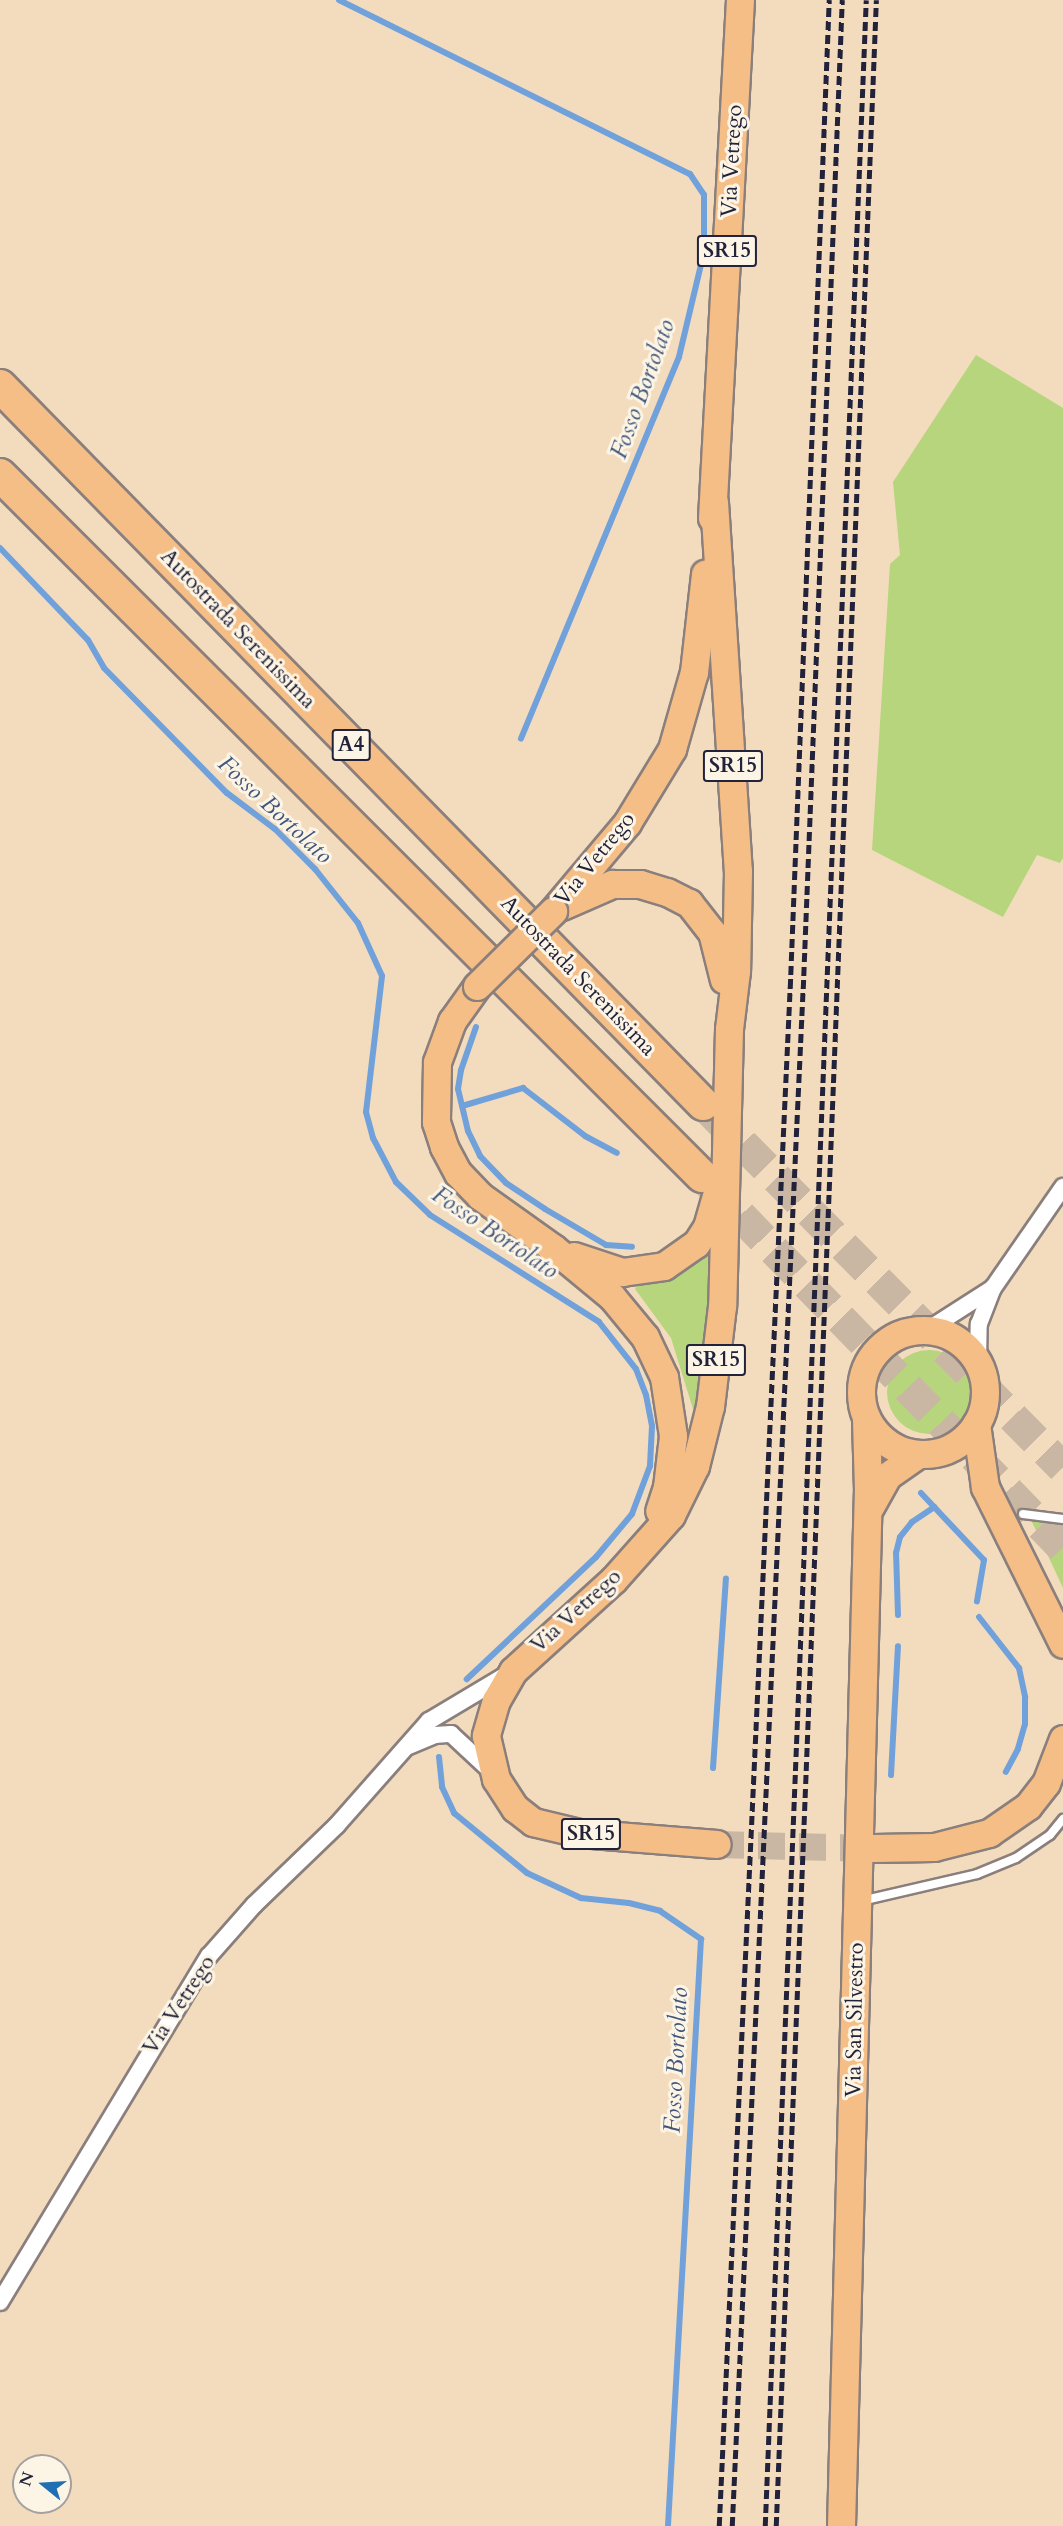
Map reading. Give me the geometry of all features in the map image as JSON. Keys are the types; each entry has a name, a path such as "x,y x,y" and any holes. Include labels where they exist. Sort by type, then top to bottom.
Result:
{"highway":[{"name":"Autostrada Serenissima","path":"0,386 703,1104"},
{"name":"A4","path":"0,475 702,1176"}],"main road":[{"name":"Via Vetrego","path":"639,1552 663,1503 670,1470 673,1436 664,1377 645,1337 623,1309 553,1248 504,1215 465,1181 444,1148 436,1122 434,1091 443,1039 477,986 554,911 627,823 672,749 694,672 714,502 740,0"},
{"name":"Via Vetrego","path":"714,502 724,684 736,805 736,971 729,1029 722,1295 710,1406 694,1466 678,1503 639,1552 513,1671 490,1717 486,1736 492,1772 515,1808 549,1828 717,1844"},
{"name":"SR15","path":"554,911 596,888 624,883 654,887 689,903 718,945 729,1029"},
{"name":"SR15","path":"553,1248 622,1272 649,1271 677,1259 696,1244 707,1227 725,1149"},
{"path":"924,1454 957,1443 976,1424 984,1404 985,1383 978,1363 966,1346 949,1335 929,1329 908,1331 888,1340 873,1355 864,1375 861,1396 866,1417 887,1442 960,1467 985,1487"},
{"name":"Via San Silvestro","path":"841,2526 867,1514 866,1417"},
{"path":"976,1424 985,1487 1063,1644"},
{"name":"Via San Silvestro","path":"867,1514 887,1476 924,1454"},
{"path":"873,1848 934,1847 989,1833 1028,1806 1046,1783 1063,1739"}],"street":[{"path":"978,1363 980,1324 993,1288 1063,1188"},
{"path":"929,1329 993,1288"},
{"name":"Via Vetrego","path":"0,2302 209,1956 254,1905 337,1825 444,1708 513,1671"},
{"name":"Via Vetrego","path":"408,1746 435,1735 451,1734 492,1772"}],"lane":[{"path":"1023,1514 1063,1519"},
{"path":"857,1901 977,1874 1016,1858 1050,1835 1063,1819"}],"green space":[{"path":"976,355 1063,408 1063,858 1060,863 1037,855 1003,917 872,850 890,564 900,555 893,482"},
{"path":"715,1235 698,1407 693,1409 671,1338 635,1289 639,1283 674,1274"},
{"path":"921,1350 937,1350 953,1357 964,1368 971,1384 968,1408 959,1422 937,1434 921,1434 905,1427 894,1416 887,1400 887,1384 894,1368 905,1357"},
{"path":"1031,1520 1063,1523 1063,1588 1043,1545"}],"waterway":[{"name":"Fosso Bortolato","path":"339,0 690,174 704,195 704,252 679,357 521,739"},
{"name":"Fosso Bortolato","path":"0,548 88,640 104,668 227,793 275,829 315,869 358,923 382,976 366,1112 373,1138 396,1182 430,1215 599,1322 636,1369 646,1395 652,1426 650,1466 632,1514 596,1557 467,1679"},
{"path":"476,1027 461,1070 458,1089 468,1131 480,1156 506,1183 545,1209 606,1245 632,1247"},
{"path":"462,1106 523,1088 585,1136 617,1153"},
{"path":"921,1493 984,1560 977,1601"},
{"path":"898,1615 896,1553 900,1537 912,1522 934,1507"},
{"path":"713,1768 726,1578"},
{"path":"979,1617 1019,1668 1025,1697 1025,1724 1018,1749 1006,1772"},
{"path":"891,1775 898,1646"},
{"name":"Fosso Bortolato","path":"439,1757 442,1787 454,1813 527,1873 581,1898 629,1903 660,1911 701,1939 668,2526"}],"tunnel":[{"path":"709,1110 1063,1468"},
{"path":"707,1181 1063,1548"},
{"path":"717,1844 873,1848"}],"railway":[{"path":"719,2526 790,988 829,0"},
{"path":"732,2526 803,989 842,0"},
{"path":"765,2526 866,0"},
{"path":"776,2526 876,0"}]}
